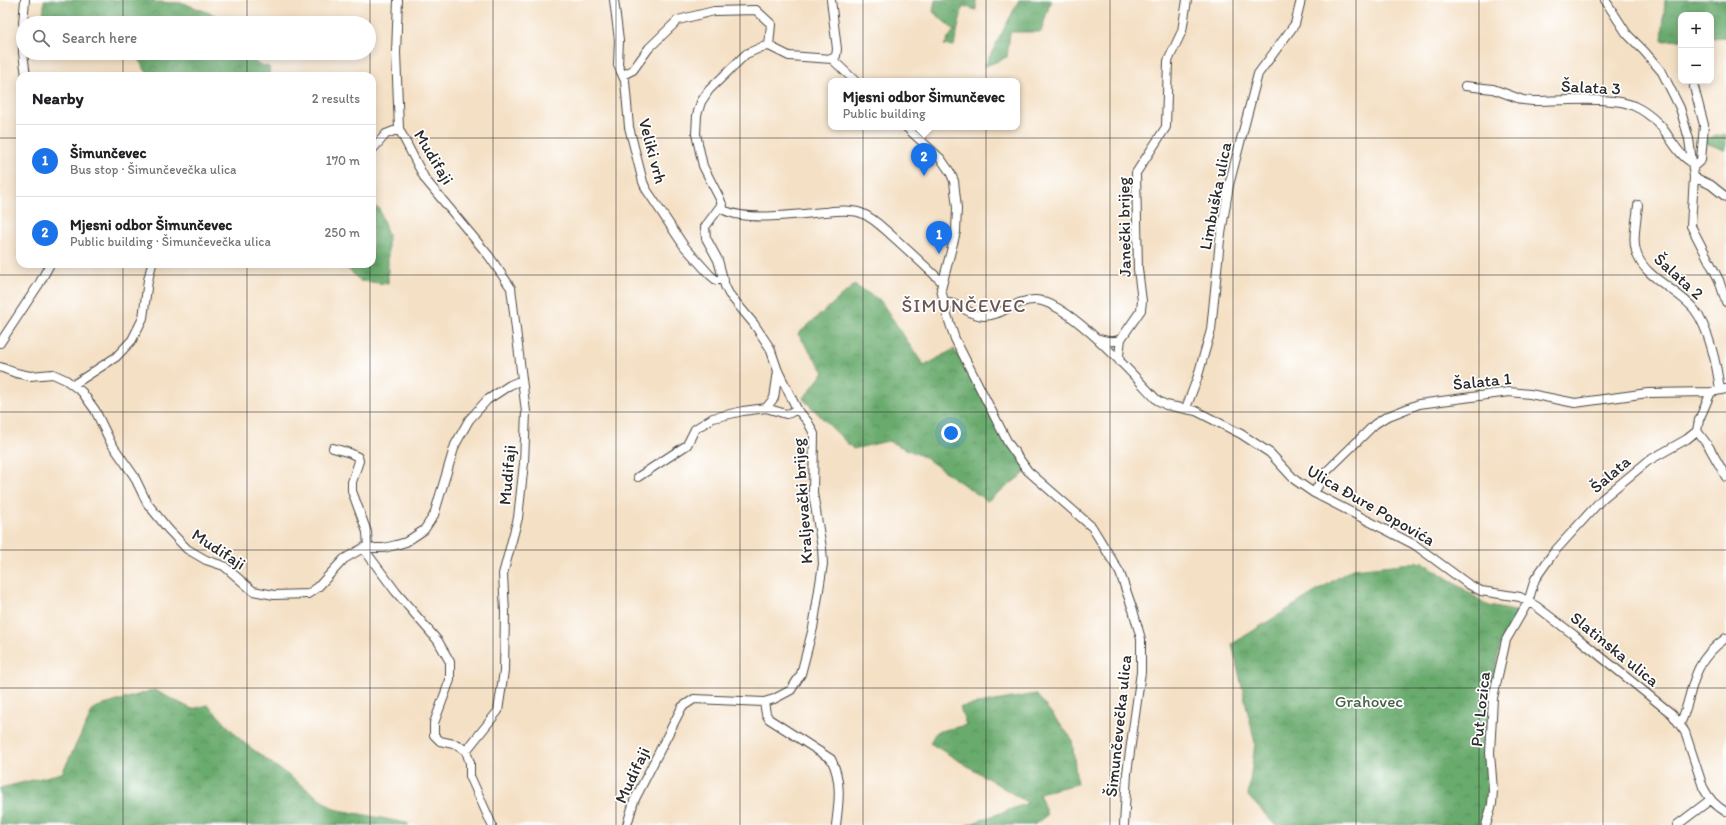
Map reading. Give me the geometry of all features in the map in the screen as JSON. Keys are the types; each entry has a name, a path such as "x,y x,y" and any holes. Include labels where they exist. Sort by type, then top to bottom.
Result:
{"street":[{"path":"24,16 25,0"},
{"path":"398,0 396,53 399,129"},
{"name":"Veliki vrh","path":"614,0 619,40 618,65 625,81 629,127 636,159 646,189 684,246 710,275 716,280 724,280"},
{"path":"831,0 837,48 836,56 832,60"},
{"name":"Janečki brijeg","path":"1121,339 1141,310 1142,301 1138,269 1136,174 1166,127 1168,61 1182,31 1187,0"},
{"name":"Limbuška ulica","path":"1186,408 1197,378 1211,330 1220,240 1229,185 1258,74 1295,24 1301,0"},
{"path":"1606,0 1627,34 1662,72 1676,99 1686,126 1693,165 1694,177 1691,226 1719,280 1726,302"},
{"path":"623,75 633,70 649,48 678,20 714,11 756,10 771,24 769,46"},
{"path":"851,78 832,60 789,56 769,46 762,47 746,54 709,90 701,102 696,116 696,134 703,166 724,210 732,214 755,216 835,211 860,212 883,227 942,282"},
{"path":"24,60 26,72"},
{"name":"Šalata 3","path":"1465,86 1493,89 1524,100 1620,102 1634,106 1648,114 1659,124 1682,155 1693,165"},
{"path":"1693,165 1701,160 1704,125 1694,87"},
{"name":"Mudifaji","path":"376,145 386,134 399,129 425,179 489,256 511,288 526,412 524,463 518,518 503,574 505,612 504,671 498,711 466,751"},
{"name":"Šimunčevečka ulica","path":"909,130 941,159 954,181 957,208 956,232 941,289 955,339 1008,443 1028,471 1092,526 1120,573 1141,639 1141,672 1127,774 1124,825"},
{"path":"1694,177 1711,185 1726,197"},
{"name":"Kraljevački brijeg","path":"722,204 705,227 706,238 718,260 725,286 734,302 754,324 770,348 778,371 797,410 808,422 814,434 813,493 822,548 823,564 813,628 801,674 791,690 774,700 764,702"},
{"name":"Šalata 2","path":"1638,206 1635,246 1637,256 1642,265 1650,273 1685,300 1697,313 1705,330 1718,378 1719,390"},
{"path":"0,343 48,268"},
{"path":"73,386 116,357 132,340 143,318 151,268"},
{"name":"Ulica Đure Popovića","path":"944,303 954,304 978,316 995,314 1023,301 1036,300 1050,304 1098,339 1157,400 1166,405 1196,411 1241,434 1270,453 1295,480 1314,493 1415,545 1468,584 1481,591 1520,597 1528,602"},
{"path":"1098,339 1108,342 1121,339 1119,355 1120,362"},
{"name":"Mudifaji","path":"0,367 30,376 53,374 66,380 82,392 95,410 111,443 134,476 147,503 168,529 187,549 206,560 224,566 253,591 274,595 308,594 318,587 344,559 366,548 384,548 406,542 424,530 434,515 455,445 469,420 487,400 510,385 522,380"},
{"name":"Kraljevački brijeg","path":"766,408 774,398 778,371"},
{"path":"1719,390 1699,420 1697,431 1709,447 1726,477"},
{"name":"Šalata 1","path":"1314,493 1325,474 1375,424 1386,417 1419,404 1509,392 1530,394 1575,403 1648,393 1719,390"},
{"path":"638,477 686,445 695,429 712,418 743,410 766,408 786,414 797,410"},
{"name":"Šalata","path":"1528,602 1534,579 1554,552 1602,499 1648,461 1687,439 1697,431"},
{"path":"333,448 350,453 358,458 359,461 352,482 352,491 367,532 366,548 396,592 438,641 450,662 450,680 434,723 434,734 440,741 458,745 466,751 470,763 470,776 492,825"},
{"name":"Slatinska ulica","path":"1528,602 1574,635 1672,714 1685,732 1703,787 1710,800 1726,812"},
{"name":"Put Lozica","path":"1486,825 1492,804 1493,790 1490,753 1493,698 1504,645 1528,602"},
{"path":"1680,724 1686,711 1699,667 1711,650 1726,638"},
{"name":"Mudifaji","path":"626,825 634,801 682,707 694,699 764,702"},
{"path":"764,702 766,714 769,719 831,759 839,780 836,825"},
{"path":"1677,825 1710,800"}],"green space":[{"path":"44,0 154,0 154,2 183,3 217,16 42,16"},
{"path":"935,0 976,0 976,10 963,6 954,46 944,45 954,30 933,12"},
{"path":"1019,0 1051,0 1041,32 1010,32 1007,57 984,67"},
{"path":"1665,0 1726,0 1726,37 1714,38 1714,12 1678,12 1678,40 1662,41"},
{"path":"139,60 254,60 257,64 269,67 270,72 146,72"},
{"path":"1726,134 1726,151 1699,140"},
{"path":"376,207 379,208 388,235 388,284 360,281 347,268 376,268"},
{"path":"854,285 880,300 924,366 954,349 1028,471 987,501 924,457 888,441 853,449 803,399 824,372 798,334"},
{"name":"Grahovec","path":"1423,562 1489,606 1520,612 1500,646 1489,698 1490,792 1488,815 1484,825 1275,825 1248,796 1255,743 1232,644 1352,569"},
{"path":"154,690 192,709 208,705 243,742 334,809 407,823 409,825 0,825 0,788 62,773 94,708"},
{"path":"1036,694 1072,739 1077,784 1039,793 1047,815 1034,825 967,825 1028,803 930,743 936,732 966,725 960,707"}],"place":[{"name":"Mjesni odbor Šimunčevec","path":"924,176"},
{"name":"Šimunčevec","path":"939,254"}],"district":[{"name":"ŠIMUNČEVEC","path":"964,305"}]}
